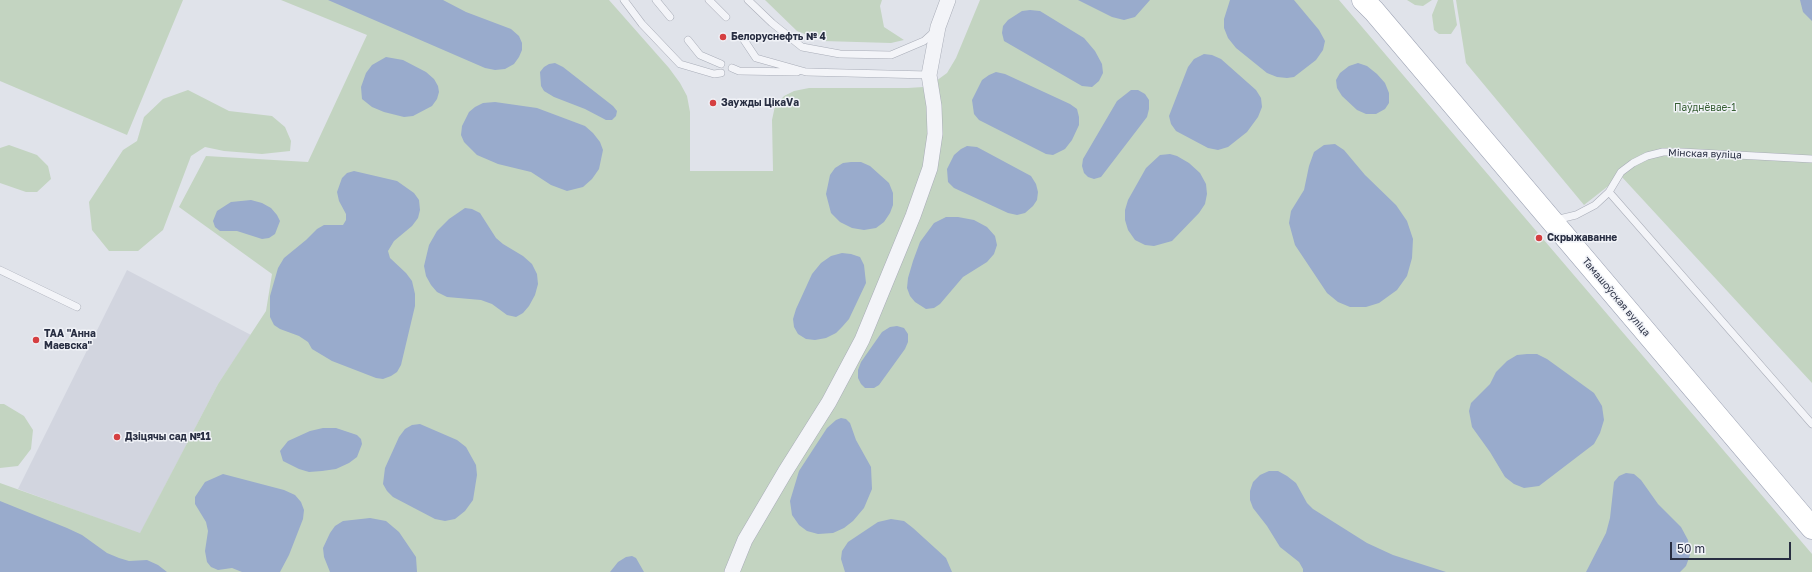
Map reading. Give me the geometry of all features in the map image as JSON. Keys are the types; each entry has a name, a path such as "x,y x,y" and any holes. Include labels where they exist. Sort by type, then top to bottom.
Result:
{"main road":[{"name":"Тамашоўская вуліца","path":"1368,4 1812,528"}],"street":[{"path":"732,572 745,540 829,402 862,340 911,223 930,168 935,134 934,106 928,75 938,27 948,0"}],"lane":[{"path":"624,0 642,24 680,64 714,74 721,73"},
{"path":"656,0 670,17"},
{"path":"709,0 726,17"},
{"path":"748,0 772,23 802,47 840,54 891,55 924,41 938,27"},
{"path":"688,40 700,55 721,64"},
{"path":"744,40 756,58 806,72"},
{"path":"734,70 928,75"},
{"name":"Мінская вуліца","path":"1550,220 1567,218 1586,211 1609,192 1621,172 1640,158 1654,154 1681,152 1812,159"},
{"path":"1609,192 1812,424"},
{"path":"0,270 77,307"}],"shaded area":[{"name":"Дзіцячы сад №11","path":"127,270 251,335 218,384 140,534 18,489"}],"green space":[{"path":"0,0 183,0 127,135 0,81"},
{"path":"281,0 609,0 669,68 687,96 690,112 690,171 773,171 772,120 775,106 784,96 794,91 809,88 908,88 923,87 936,81 947,73 956,58 980,0 1339,0 1812,554 1812,572 0,572 0,483 140,533 218,384 266,311 272,274 179,207 206,156 308,162 367,35"},
{"path":"765,0 882,0 880,6 884,27 904,40 891,43 823,41 797,31"},
{"path":"1407,0 1432,0 1423,6 1415,5"},
{"path":"1438,0 1453,0 1457,25 1451,34 1439,34 1434,30 1432,15"},
{"name":"Паўднёвае-1","path":"1456,0 1812,0 1812,383 1621,176 1584,205 1466,63"},
{"path":"188,90 229,111 272,116 285,127 291,141 290,151 262,154 224,151 205,147 191,156 163,230 138,251 109,251 92,230 89,202 123,150 137,141 144,117 163,99"},
{"path":"9,145 37,155 48,166 51,179 37,192 26,192 0,183 0,148"},
{"path":"0,404 4,404 24,416 33,430 31,449 18,466 0,468"}],"water":[{"path":"328,0 443,0 466,12 511,29 519,36 522,43 522,50 514,64 505,69 495,70 485,68"},
{"path":"1078,0 1150,0 1135,17 1124,20 1112,17"},
{"path":"1230,0 1294,0 1319,30 1325,41 1323,50 1316,60 1294,77 1277,77 1267,73 1236,48 1228,38 1224,28 1224,19"},
{"path":"1800,0 1812,0 1812,21 1803,12"},
{"path":"1022,11 1040,11 1084,38 1095,51 1102,64 1103,73 1099,81 1092,87 1082,86 1004,41 1002,33 1003,26 1008,20"},
{"path":"1204,54 1212,55 1221,59 1256,90 1261,98 1262,107 1258,117 1247,132 1228,147 1218,150 1208,148 1176,131 1171,124 1169,116 1188,67 1194,59"},
{"path":"386,57 403,60 426,72 434,79 438,86 439,92 437,99 432,106 413,116 404,117 372,107 362,99 361,87 366,73 372,65"},
{"path":"555,63 563,67 613,106 617,111 616,116 612,120 606,120 544,91 541,86 540,72 549,64"},
{"path":"1358,63 1367,66 1377,74 1385,83 1389,93 1389,103 1385,109 1376,114 1366,114 1357,110 1342,96 1337,88 1336,80 1340,73 1349,66"},
{"path":"996,72 1005,74 1070,104 1077,109 1079,125 1072,140 1065,149 1053,155 1046,154 979,120 974,114 972,100 982,80"},
{"path":"1131,90 1138,90 1145,94 1149,100 1147,117 1101,177 1094,179 1088,177 1084,173 1082,166 1083,159 1117,101"},
{"path":"495,102 537,108 585,126 600,142 603,150 599,169 592,179 583,187 567,191 551,185 531,172 498,164 477,155 464,142 461,135 462,126 469,112 475,107 483,103"},
{"path":"1335,144 1344,150 1365,175 1396,205 1407,221 1413,239 1412,258 1407,276 1397,290 1379,303 1366,307 1350,307 1338,302 1327,293 1295,245 1289,223 1291,211 1304,190 1309,166 1314,152 1324,145"},
{"path":"967,146 977,147 1031,176 1036,184 1038,192 1037,200 1033,206 1025,213 1017,215 1008,213 954,188 948,182 947,169 954,155"},
{"path":"1170,154 1189,163 1200,173 1206,184 1207,194 1205,204 1199,213 1172,241 1154,246 1145,245 1135,240 1128,230 1125,220 1125,210 1128,200 1146,168 1160,155"},
{"path":"861,162 870,166 889,183 893,193 893,205 890,213 884,222 876,228 864,230 852,228 840,222 831,213 826,194 830,175 835,168 843,163"},
{"path":"354,171 397,181 414,193 419,200 420,210 418,218 412,226 394,241 388,251 390,258 412,281 415,294 415,306 401,365 397,372 383,379 376,378 332,361 312,349 308,342 299,336 280,329 274,325 270,317 270,296 278,268 284,258 317,229 324,225 343,225 346,220 346,214 339,201 337,192 342,178 347,173"},
{"path":"251,200 262,203 271,208 277,215 280,221 275,234 269,238 262,239 237,231 220,231 215,227 213,221 217,211 231,202"},
{"path":"465,208 472,209 480,213 496,238 523,256 532,264 537,274 538,284 535,295 523,313 516,317 507,315 492,304 481,300 447,297 437,292 426,276 424,266 429,245 437,231 449,219"},
{"path":"946,217 958,217 974,220 987,227 995,236 997,245 994,254 987,262 963,277 940,304 934,308 926,309 915,302 910,296 907,288 908,278 920,242 934,223"},
{"path":"842,253 860,257 864,265 866,283 849,319 836,333 826,338 815,340 806,339 798,334 794,327 793,319 796,309 812,274 821,263 831,256"},
{"path":"897,326 904,328 908,334 908,342 905,349 879,385 874,388 865,388 858,378 858,370 861,362 882,332 890,327"},
{"path":"1537,354 1547,359 1594,393 1602,406 1604,420 1600,433 1594,444 1539,486 1524,488 1514,484 1505,477 1490,452 1472,427 1469,411 1471,403 1490,384 1496,372 1507,361 1517,355"},
{"path":"841,418 846,419 850,423 856,440 871,467 872,489 864,508 853,521 844,528 833,533 818,534 807,531 799,525 792,515 790,501 799,471 827,428 836,420"},
{"path":"420,424 457,440 466,447 476,465 477,475 473,500 465,511 455,519 445,521 435,519 393,497 383,484 385,468 399,437 405,429 412,425"},
{"path":"323,428 336,428 357,435 361,439 362,444 357,457 349,463 336,469 309,472 283,461 280,451 288,441 310,431"},
{"path":"1269,471 1278,471 1287,476 1296,483 1307,503 1313,509 1367,543 1393,555 1446,572 1303,572 1299,562 1280,547 1267,526 1253,508 1250,500 1250,491 1253,482 1260,475"},
{"path":"1626,473 1634,474 1641,480 1658,504 1681,527 1688,540 1690,555 1686,566 1680,572 1586,572 1606,533 1610,518 1614,482 1619,476"},
{"path":"223,474 284,490 295,495 301,502 304,510 303,519 289,555 280,572 242,572 232,568 218,570 211,567 207,562 205,551 208,531 206,522 195,504 195,497 205,482"},
{"path":"0,501 82,535 107,553 129,561 147,560 158,565 167,572 0,572"},
{"path":"370,518 386,521 399,532 416,557 417,572 330,572 324,557 323,548 335,526 343,521"},
{"path":"891,519 904,521 913,528 946,558 952,572 845,572 841,559 842,551 848,542 878,522"},
{"path":"632,556 636,558 644,572 610,572 618,562 626,557"}],"place":[{"name":"Белоруснефть № 4","path":"723,37"},
{"name":"Заужды ЦікаVа","path":"713,103"},
{"name":"Скрыжаванне","path":"1539,238"},
{"name":"ТАА \"Анна Маевска\"","path":"36,340"},
{"name":"Дзіцячы сад №11","path":"117,437"}]}
